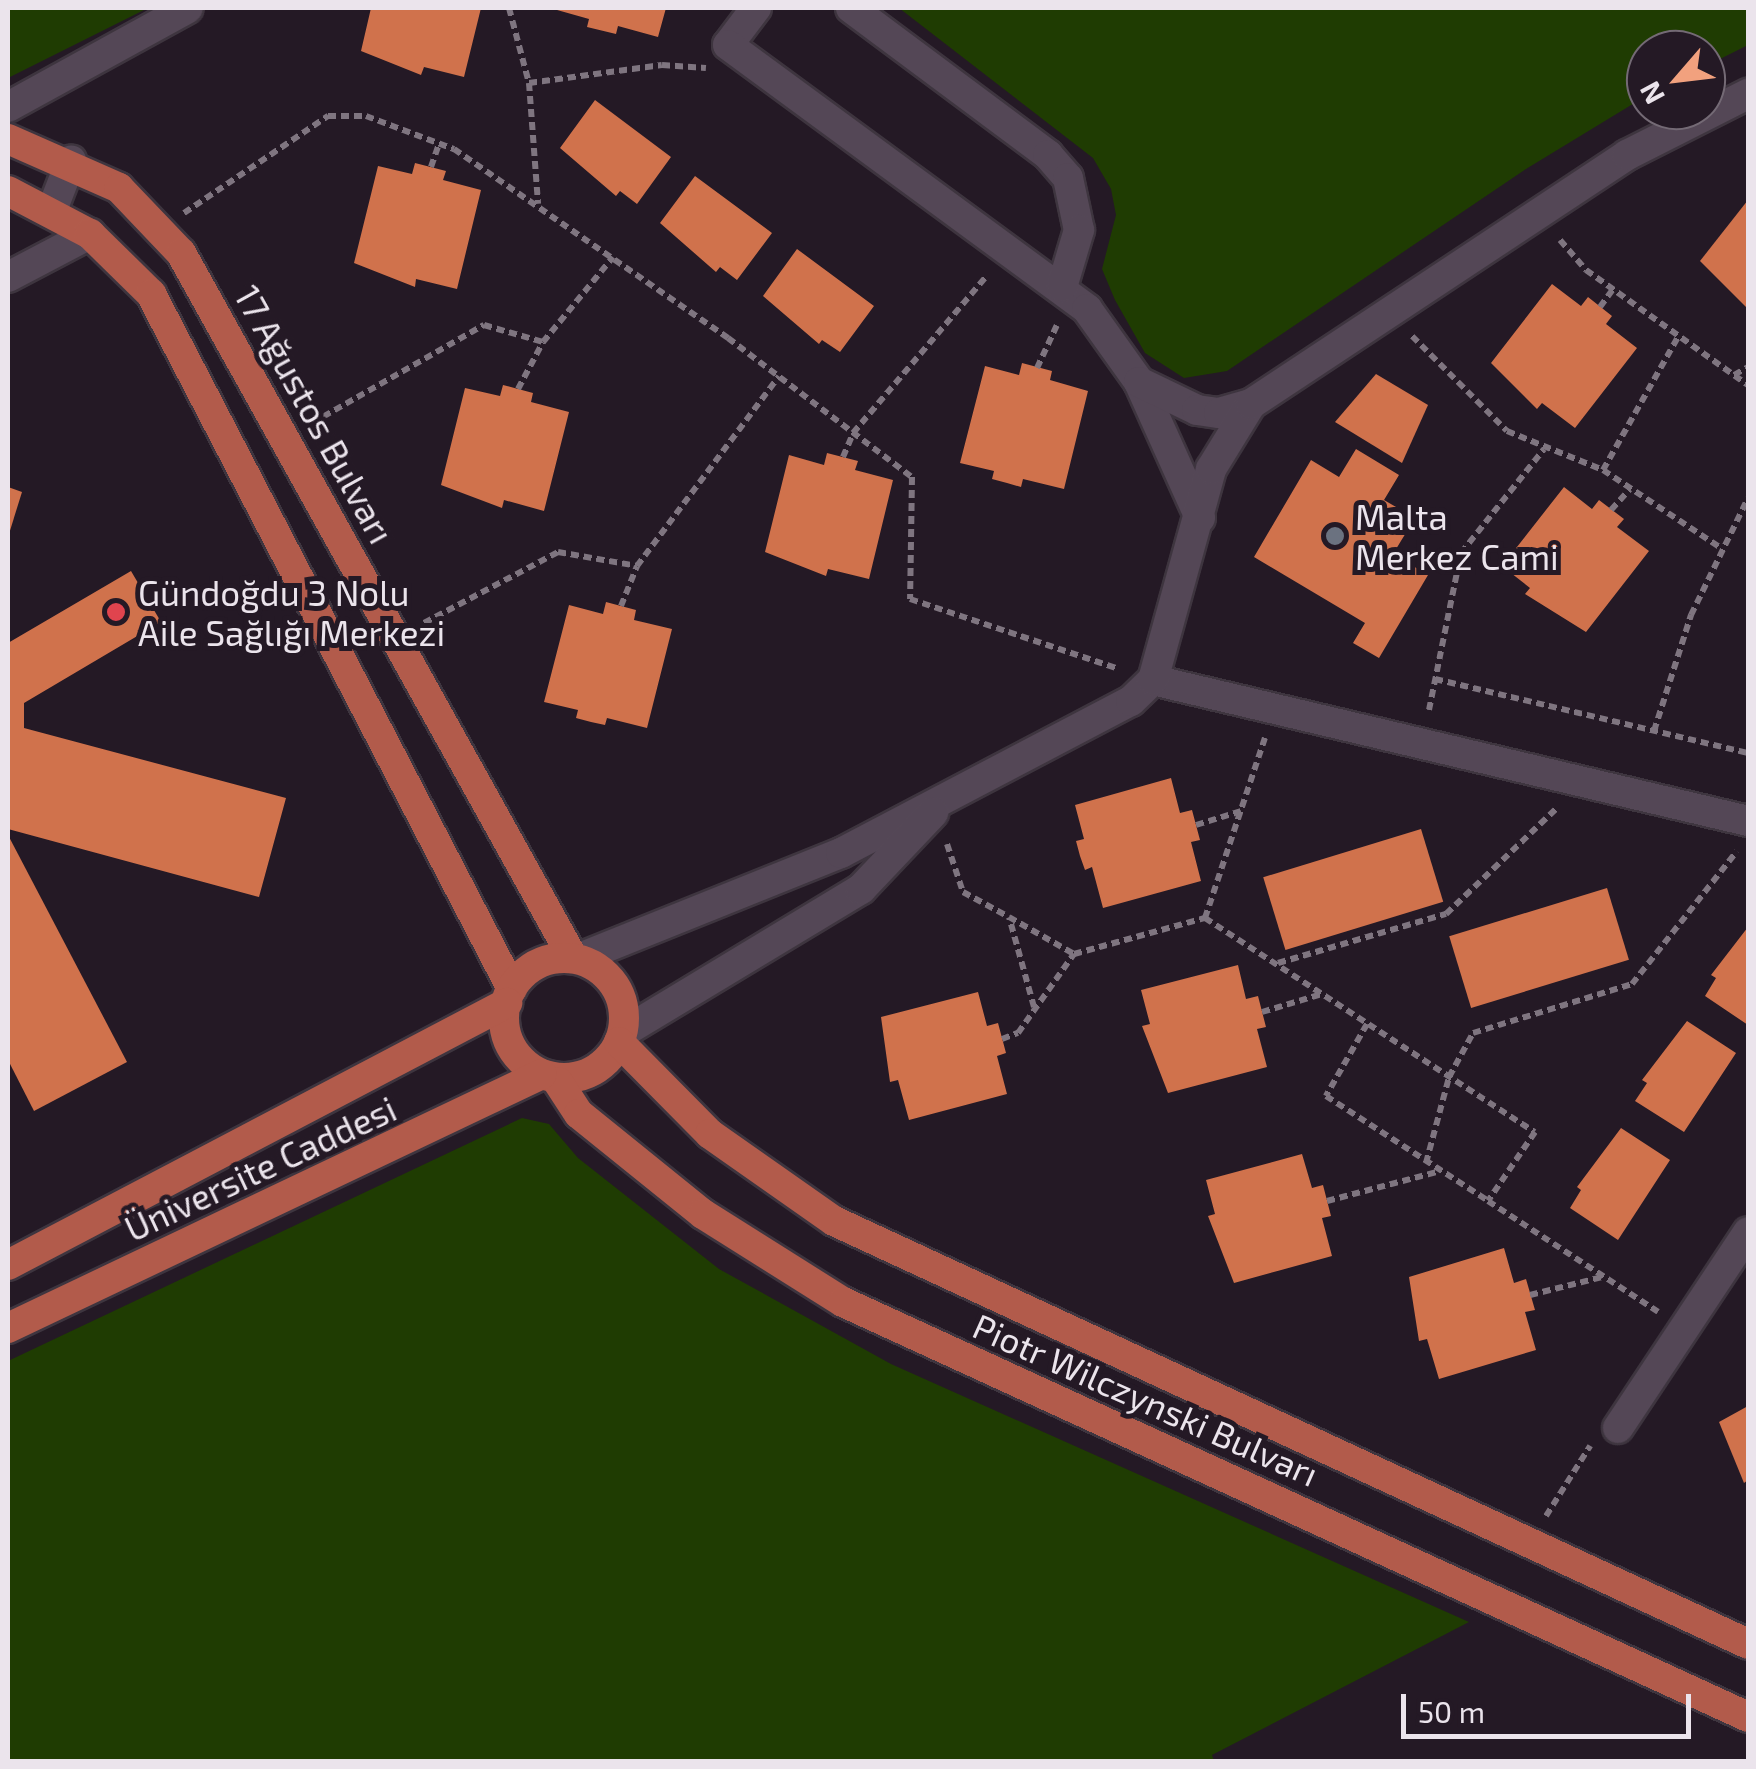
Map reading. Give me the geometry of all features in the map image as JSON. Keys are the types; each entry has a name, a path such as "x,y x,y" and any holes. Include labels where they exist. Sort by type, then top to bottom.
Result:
{"main road":[{"name":"17 Ağustos Bulvarı","path":"8,138 71,162 119,188 162,229 200,281 395,638 577,956"},
{"path":"8,191 52,210 90,234 136,275 159,308 510,996 542,961 577,956"},
{"name":"Piotr Wilczynski Bulvarı","path":"577,956 621,1004 621,1037 710,1134 834,1222 1748,1644"},
{"name":"Piotr Wilczynski Bulvarı","path":"510,996 512,1042 580,1114 703,1214 843,1302 1748,1717"},
{"name":"Üniversite Caddesi","path":"8,1265 510,996"},
{"path":"550,1078 595,1069 621,1037"},
{"name":"Üniversite Caddesi","path":"8,1328 550,1078"}],"street":[{"path":"8,106 188,8"},
{"path":"756,8 728,46 1069,294 1139,382 1200,518"},
{"path":"851,8 1048,155 1068,178 1078,230 1069,294"},
{"path":"1139,382 1197,410 1219,413 1251,404 1659,137 1748,94"},
{"path":"52,210 71,162"},
{"path":"8,277 90,234"},
{"path":"577,956 841,853 1108,718 1154,680 1223,441 1251,404"},
{"path":"1154,680 1748,821"},
{"path":"621,1037 862,889 941,804"},
{"path":"1618,1428 1748,1232"}],"path":[{"path":"509,8 529,83 538,205"},
{"path":"529,83 662,66 710,68 728,46"},
{"path":"162,229 328,116 366,116 439,144 613,257 912,477 910,600 1154,680"},
{"path":"431,167 439,144"},
{"path":"1542,211 1574,258 1748,385"},
{"path":"843,457 853,433 1010,249"},
{"path":"518,389 543,342 613,257"},
{"path":"1600,307 1613,290"},
{"path":"1038,368 1069,294"},
{"path":"1390,314 1506,431 1603,470 1722,548"},
{"path":"286,438 484,326 543,342"},
{"path":"1603,470 1678,336"},
{"path":"1734,375 1748,367"},
{"path":"622,606 637,566 778,376"},
{"path":"1422,743 1461,553 1544,449"},
{"path":"1611,510 1630,489"},
{"path":"1654,731 1666,683 1722,548 1748,498"},
{"path":"395,638 558,552 637,566"},
{"path":"1435,679 1748,753"},
{"path":"1205,918 1275,707"},
{"path":"1276,964 1446,914 1584,782"},
{"path":"941,804 962,892 1074,954"},
{"path":"1196,826 1240,812"},
{"path":"1426,1163 1448,1077 1473,1033 1632,984 1748,839"},
{"path":"1009,917 1035,1008"},
{"path":"1002,1039 1018,1033 1074,954 1205,918 1534,1132 1488,1201"},
{"path":"1262,1012 1322,994"},
{"path":"1367,1024 1326,1096 1684,1328"},
{"path":"1327,1201 1438,1171"},
{"path":"1530,1295 1603,1277"},
{"path":"1543,1521 1602,1427 1618,1428"}],"green space":[{"path":"8,8 148,8 8,78"},
{"path":"899,8 1748,8 1748,45 1726,56 1726,30 1626,30 1626,108 1526,169 1227,371 1184,378 1145,353 1102,269 1116,215 1111,189 1093,158"},
{"path":"522,1118 549,1124 578,1158 719,1269 891,1364 1469,1622 1212,1755 1214,1761 8,1761 8,1361"}],"building":[{"path":"371,8 481,8 464,77 424,67 421,75 361,51"},
{"path":"550,8 666,8 658,37 618,26 616,34 587,27 589,19"},
{"path":"595,100 671,157 637,204 620,191 616,196 560,148"},
{"path":"415,163 446,171 443,180 481,190 457,289 416,279 415,287 354,263 378,166 412,174"},
{"path":"695,176 772,233 737,280 720,267 716,272 660,223"},
{"path":"1748,200 1748,306 1747,308 1700,261"},
{"path":"797,249 874,306 840,352 822,340 819,344 763,296"},
{"path":"1552,284 1581,306 1588,297 1612,316 1606,324 1637,348 1575,428 1542,403 1537,409 1491,363"},
{"path":"1022,363 1052,371 1050,380 1088,391 1064,489 1023,479 1021,487 992,479 994,471 960,463 985,366 1019,375"},
{"path":"1376,374 1428,405 1402,463 1335,422"},
{"path":"503,385 533,393 531,402 569,412 544,511 504,500 502,508 441,485 465,388 500,396"},
{"name":"Malta Merkez Cami","path":"1356,449 1399,475 1384,500 1415,518 1393,554 1428,575 1379,658 1353,643 1365,623 1254,557 1311,460 1339,477"},
{"path":"827,453 858,461 855,470 893,480 869,579 828,569 826,576 765,552 789,455 824,465"},
{"path":"8,487 22,492 8,537"},
{"path":"1564,487 1592,509 1599,500 1624,519 1617,527 1649,551 1586,632 1525,594 1530,588 1502,566"},
{"path":"131,571 161,622 24,703 24,728 286,798 259,897 8,829 8,643"},
{"path":"606,602 636,610 634,620 672,629 647,728 607,718 605,725 591,722 576,718 578,710 544,702 569,605 603,614"},
{"path":"1171,778 1180,813 1192,810 1200,840 1191,842 1201,881 1103,908 1092,867 1085,870 1080,856 1076,841 1084,839 1075,805"},
{"path":"1421,829 1443,902 1285,950 1263,877"},
{"path":"8,835 127,1062 34,1111 8,1060"},
{"path":"1607,888 1629,960 1471,1008 1449,936"},
{"path":"1748,927 1748,1025 1705,996 1716,978 1711,975"},
{"path":"1238,965 1246,999 1258,996 1266,1027 1257,1029 1267,1067 1168,1093 1142,1026 1150,1024 1141,990"},
{"path":"978,992 987,1026 998,1023 1006,1053 997,1056 1007,1094 909,1120 898,1080 890,1082 881,1017"},
{"path":"1687,1021 1736,1053 1684,1132 1635,1101 1647,1083 1642,1080"},
{"path":"1621,1128 1670,1160 1618,1240 1570,1208 1581,1190 1577,1187"},
{"path":"1302,1154 1312,1188 1323,1185 1331,1216 1322,1218 1332,1256 1234,1283 1208,1216 1215,1214 1206,1180"},
{"path":"1504,1248 1514,1283 1526,1279 1535,1310 1525,1312 1536,1350 1439,1379 1427,1339 1419,1341 1409,1277"},
{"path":"1748,1406 1748,1480 1744,1483 1719,1422"}],"place":[{"name":"Malta Merkez Cami","path":"1335,536"},
{"name":"Gündoğdu 3 Nolu Aile Sağlığı Merkezi","path":"116,612"}]}
